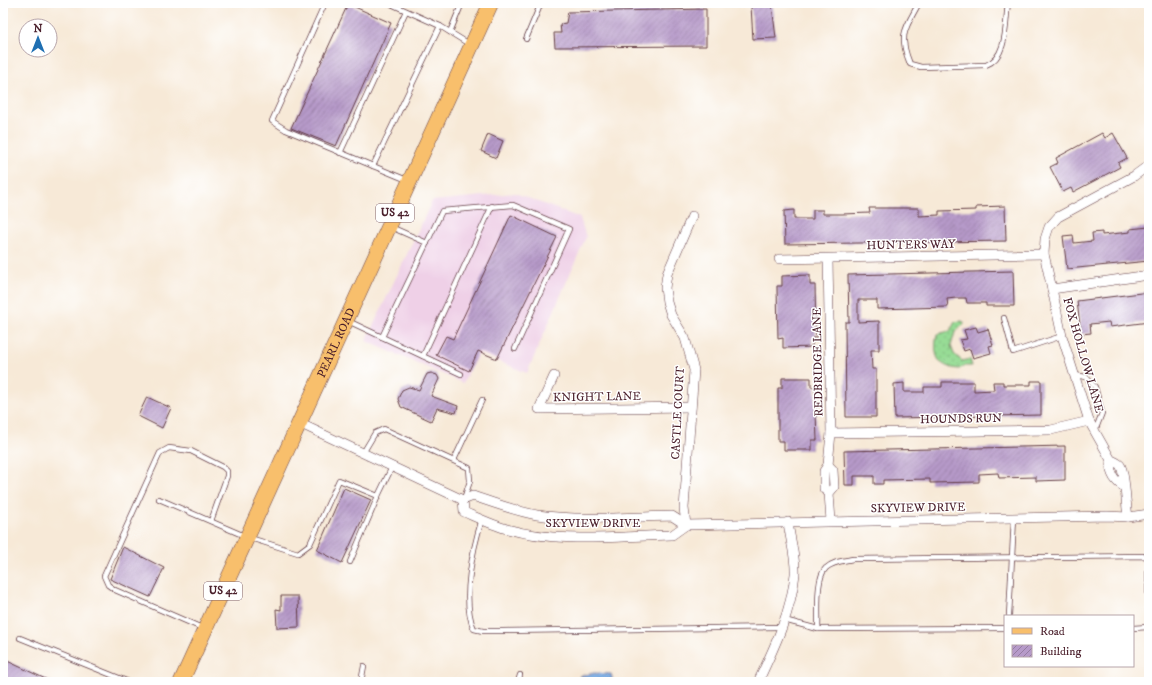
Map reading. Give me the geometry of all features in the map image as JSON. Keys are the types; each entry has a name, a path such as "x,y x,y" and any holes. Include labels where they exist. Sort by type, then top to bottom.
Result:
{"main road":[{"name":"PEARL ROAD","path":"181,682 491,3"}],"street":[{"name":"FOX HOLLOW LANE","path":"1128,517 1124,486 1125,477 1120,465 1112,460 1089,421 1062,336 1044,254 1045,240 1049,227 1058,217 1134,176 1149,165"},
{"name":"CASTLE COURT","path":"686,525 684,508 694,370 692,357 685,338 671,315 667,302 666,288 667,274 692,216"},
{"name":"HUNTERS WAY","path":"779,259 1044,254"},
{"name":"REDBRIDGE LANE","path":"828,259 831,433 828,465 824,471 824,489 829,493 831,521"},
{"path":"1052,289 1149,275"},
{"name":"KNIGHT LANE","path":"554,376 539,409 691,407"},
{"name":"HOUNDS RUN","path":"831,433 1051,430 1089,421"},
{"name":"SKYVIEW DRIVE","path":"299,424 463,500 473,496 508,509 538,515 561,517 672,516 686,525"},
{"name":"SKYVIEW DRIVE","path":"463,500 464,512 506,529 536,535 559,537 672,535 686,525 831,521 1128,517 1149,514"},
{"path":"758,682 783,624 795,573 788,522"}],"lane":[{"path":"325,3 272,121 286,130 409,181"},
{"path":"389,3 440,26 471,46"},
{"path":"450,32 462,3"},
{"path":"526,39 541,3"},
{"path":"918,3 904,32 904,48 910,64 921,67 986,65 994,62 1002,50 1008,3"},
{"path":"340,153 406,11"},
{"path":"373,166 440,26"},
{"path":"382,337 442,211 513,204 569,229 515,349"},
{"path":"423,356 492,206"},
{"path":"389,227 426,242"},
{"path":"1004,318 1013,352 1062,336"},
{"path":"346,320 461,374"},
{"path":"1075,375 1086,377 1095,387 1102,413 1095,431"},
{"path":"454,460 482,400"},
{"path":"362,453 375,433 384,428 454,460 469,468 470,481 463,500"},
{"path":"205,629 115,590 108,585 104,576 160,453 169,448 191,451 223,466 227,471 227,476 211,521"},
{"path":"350,562 392,467"},
{"path":"159,499 247,537 298,553 310,544 339,480 378,496"},
{"path":"1009,615 1010,564 1012,558 1014,518"},
{"path":"482,519 470,561 470,620 474,629 483,631 783,624 818,629 1004,628"},
{"path":"818,629 820,581 826,568 837,562 853,559 1148,556 1148,628 1134,628"},
{"path":"20,638 129,682"},
{"path":"361,682 364,666"},
{"path":"518,682 520,675"}],"shaded area":[{"path":"515,193 580,218 586,237 527,373 479,353 463,383 366,341 432,201"}],"green space":[{"path":"962,321 965,323 955,332 951,346 954,354 962,361 970,359 972,366 964,366 959,369 951,368 945,366 938,358 936,353 937,334 950,331 955,322"}],"water":[{"path":"594,673 611,674 613,682 583,682 580,676"}],"building":[{"path":"348,4 391,23 336,146 291,128"},
{"path":"751,6 772,6 776,38 753,39"},
{"path":"706,9 706,46 555,47 554,33 561,33 560,24 566,23 568,12"},
{"path":"1102,133 1105,138 1113,133 1127,158 1118,163 1120,167 1092,182 1073,192 1071,188 1063,192 1050,167 1058,163 1056,158"},
{"path":"488,134 503,141 496,158 481,151"},
{"path":"1005,206 1006,241 785,244 784,211 794,210 794,219 813,219 813,210 823,210 823,214 842,214 870,213 869,208 919,208 919,216 939,215 939,211 976,210 976,207"},
{"path":"511,215 557,237 497,359 478,351 469,371 436,355 446,336 453,339"},
{"path":"1149,227 1149,261 1067,269 1063,236 1073,235 1074,243 1093,241 1092,233 1102,232 1102,235 1130,232 1130,229"},
{"path":"1013,271 1014,306 986,306 986,303 967,303 966,298 956,298 947,299 948,307 877,309 877,300 858,300 858,322 879,321 879,350 871,350 872,369 876,369 876,417 846,417 845,322 849,322 848,275"},
{"path":"810,275 810,285 815,285 816,338 812,338 812,347 783,348 783,338 778,339 777,286 782,286 782,276"},
{"path":"1149,292 1149,322 1110,327 1109,322 1090,324 1091,333 1081,334 1077,301"},
{"path":"976,327 978,332 988,329 993,345 989,346 991,353 973,358 970,349 964,351 960,340 967,339 964,330"},
{"path":"431,373 437,375 439,379 431,396 458,406 456,413 437,408 431,421 401,407 398,399 402,390 409,387 419,390 427,374"},
{"path":"782,378 811,378 811,387 815,387 817,440 812,440 812,450 784,450 784,441 778,441 778,388 782,388"},
{"path":"1031,381 1041,381 1041,415 895,418 894,384 904,383 904,392 924,392 924,387 942,387 942,382 974,382 974,391 994,390 993,382 1003,382 1003,385 1031,385"},
{"path":"147,397 171,408 162,428 138,416"},
{"path":"1065,446 1065,480 1036,481 1036,477 999,478 998,473 979,474 979,482 930,483 930,479 883,480 883,484 874,484 874,476 854,476 854,485 845,485 844,451"},
{"path":"344,488 371,500 342,563 317,550"},
{"path":"123,547 164,568 150,597 110,579"},
{"path":"281,596 298,596 299,627 277,628 276,609 281,610"},
{"path":"3,659 52,682 3,682"}]}
